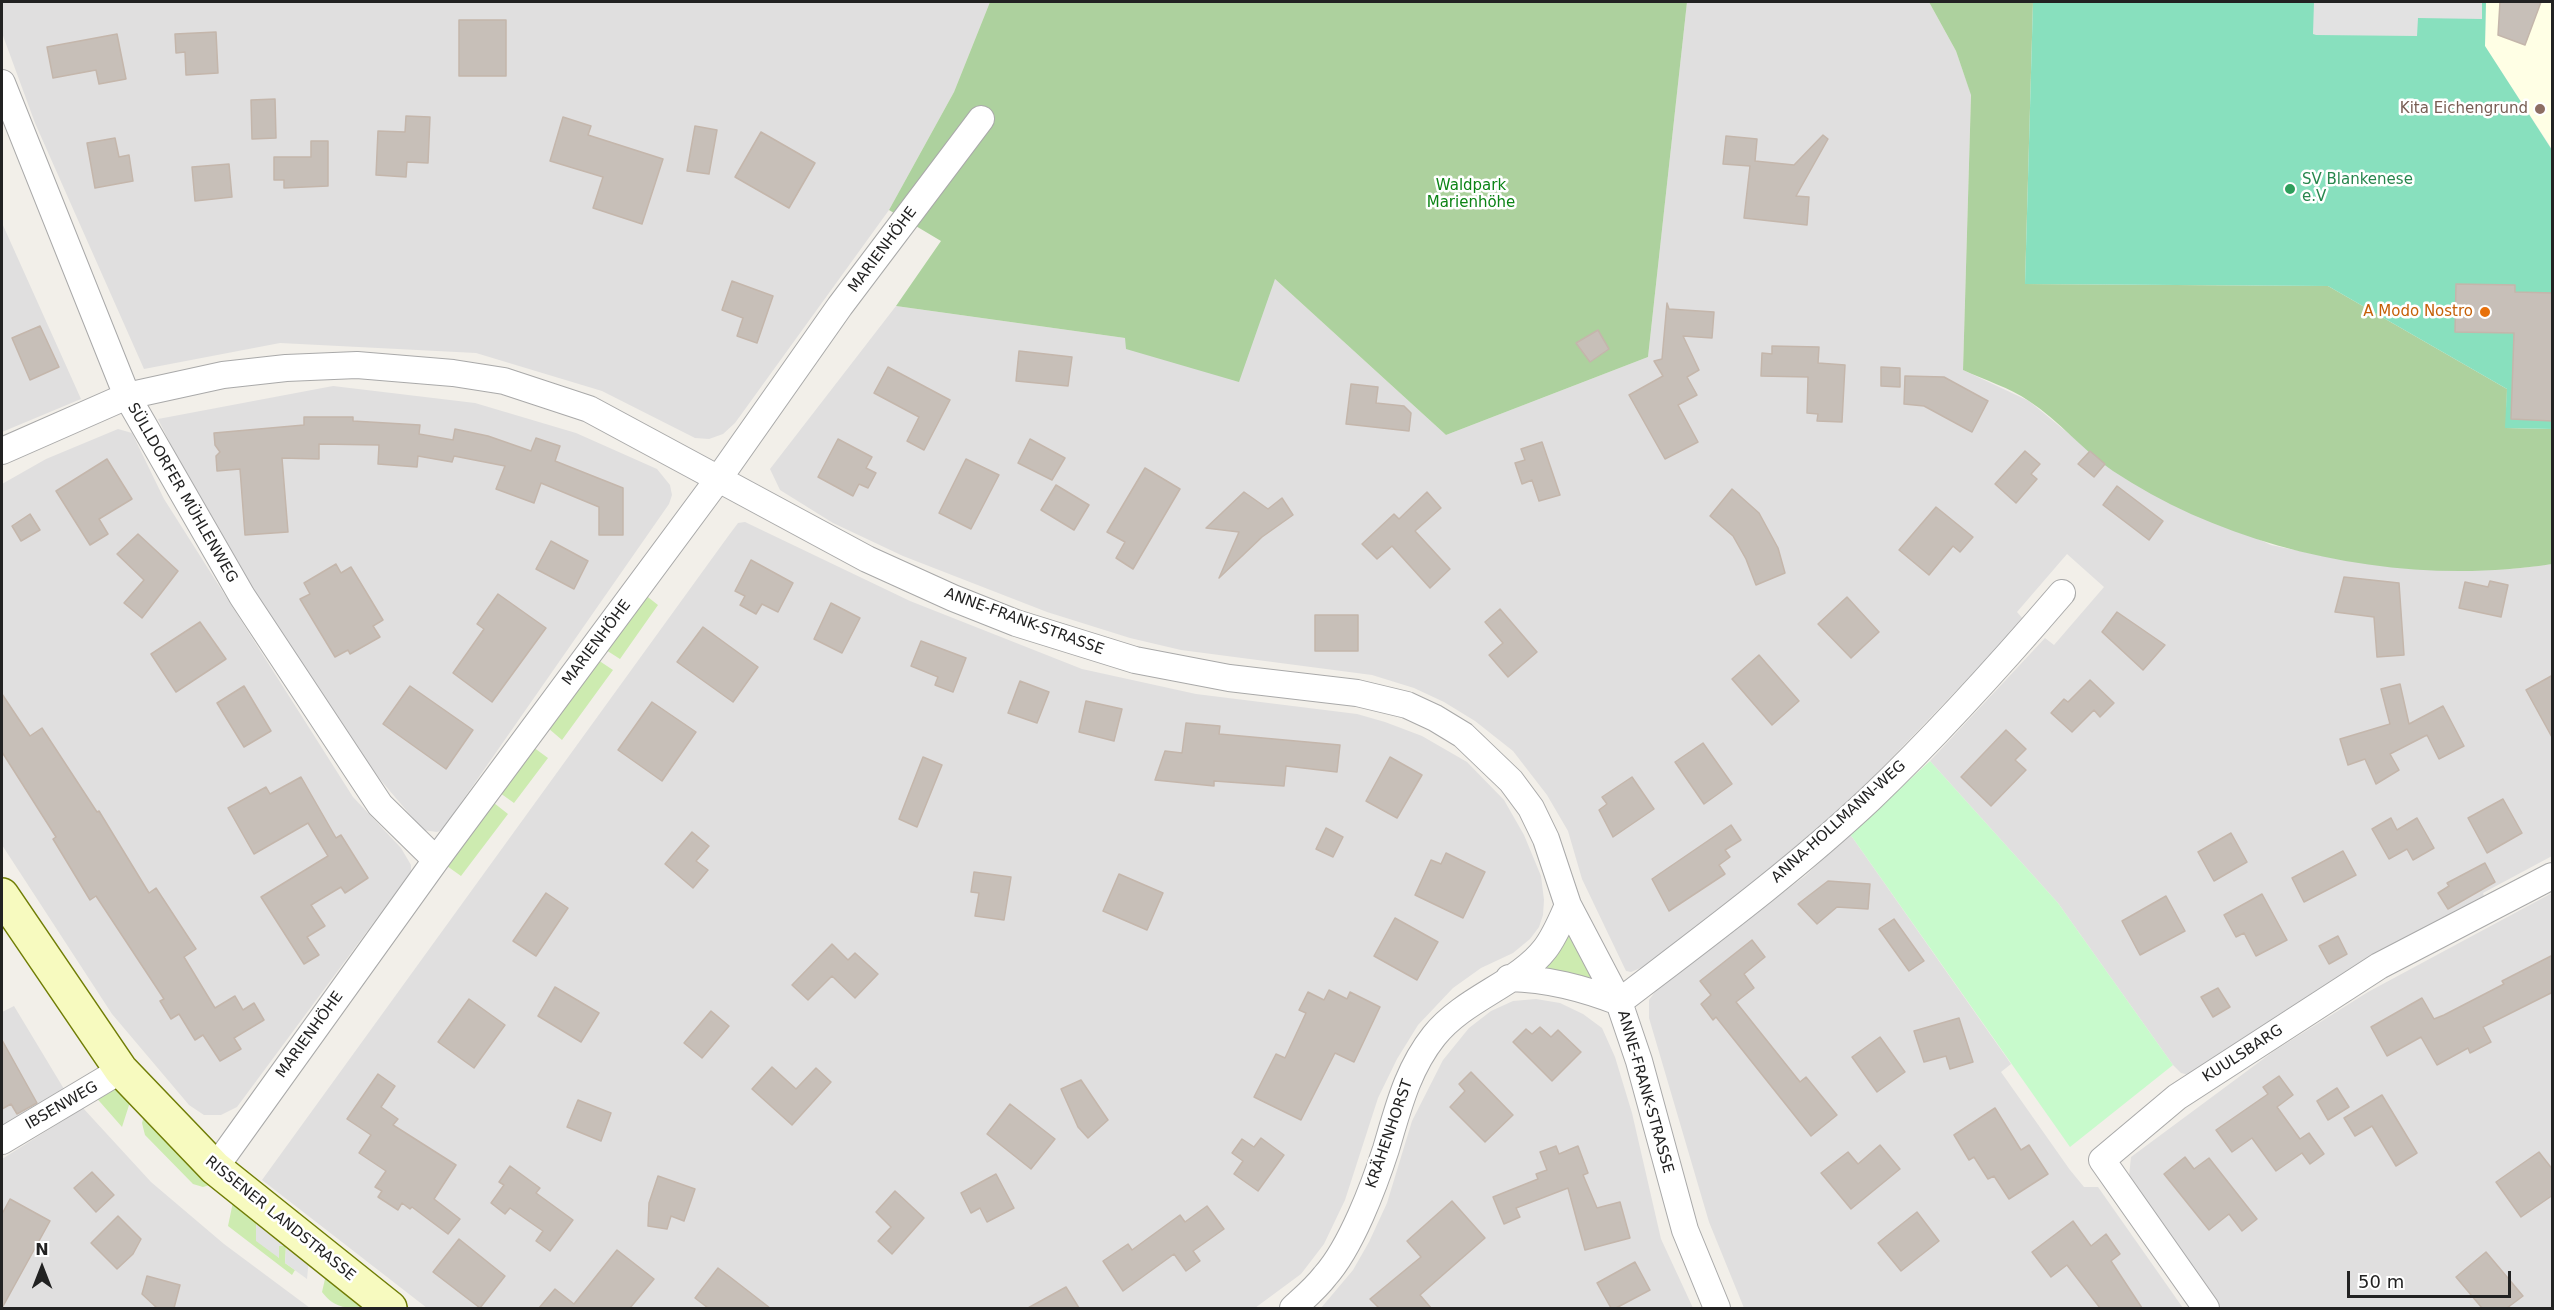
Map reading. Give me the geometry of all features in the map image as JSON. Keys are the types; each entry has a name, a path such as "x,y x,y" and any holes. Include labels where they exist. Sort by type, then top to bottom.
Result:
{"main road":[{"name":"RISSENER LANDSTRASSE","path":"2,896 121,1070 215,1168 390,1308"}],"street":[{"name":"SÜLLDORFER MÜHLENWEG","path":"2,83 127,396 242,596 380,805 436,860"},
{"name":"MARIENHÖHE","path":"215,1168 436,860 719,478 840,306 981,119"},
{"name":"ANNE-FRANK-STRASSE","path":"2,451 127,396 223,375 286,368 357,365 453,373 504,381 589,409 867,559 944,594 1090,648 1198,673 1358,693 1407,705 1435,717 1463,735 1512,781 1531,808 1546,839 1568,905 1619,1002 1639,1061 1685,1230 1717,1308"},
{"name":"ANNA-HOLLMANN-WEG","path":"1619,1002 1746,906 1869,799 1975,692 2062,593"},
{"name":"KUULSBARG","path":"2206,1308 2102,1160 2177,1097 2379,966 2553,876"},
{"name":"KRÄHENHORST","path":"1293,1308 1327,1275 1357,1223 1383,1158 1398,1104 1414,1068 1434,1036 1462,1008 1509,978 1543,951 1557,930 1568,905"},
{"path":"1509,978 1543,979 1587,990 1619,1002"},
{"name":"IBSENWEG","path":"2,1141 121,1070"}],"shaded area":[{"path":"2,2 990,2 954,92 889,210 735,423 723,434 709,439 695,438 602,391 476,353 280,343 144,369 35,123 2,33"},
{"path":"1687,2 1929,2 1956,51 1971,94 1963,370 2029,401 2113,470 2271,545 2338,559 2435,570 2512,569 2552,564 2552,856 2483,893 2485,899 2189,1075 2181,1073 2058,903 1930,761 2045,638 2054,645 2104,587 2067,554 2017,612 2024,620 1857,794 1752,884 1643,967 1631,972 1626,971 1582,879 1568,831 1547,795 1513,751 1475,721 1444,702 1414,688 1372,675 1181,650 1130,638 1047,612 903,556 833,523 780,490 770,469 896,306 1125,338 1275,279 1446,435 1648,357"},
{"path":"2314,2 2482,2 2482,19 2418,18 2417,36 2316,35 2313,34"},
{"name":"Kita Eichengrund","path":"2486,2 2552,2 2552,149 2485,46"},
{"path":"2,223 81,399 2,432"},
{"path":"333,386 475,403 576,433 657,469 670,485 672,495 669,504 442,830 437,832 423,830 277,658 158,419"},
{"path":"118,429 132,433 164,499 353,797 401,848 411,865 411,872 237,1107 221,1115 204,1115 189,1105 112,1014 2,845 2,484 46,459"},
{"path":"745,522 910,601 1082,669 1196,694 1357,714 1385,722 1422,736 1467,762 1504,800 1524,835 1541,876 1544,900 1539,927 1530,939 1513,953 1481,968 1453,988 1418,1025 1397,1059 1378,1098 1345,1200 1324,1244 1301,1274 1255,1308 427,1308 262,1180 729,535 738,523"},
{"path":"1850,834 2011,1064 2001,1072 2084,1187 2098,1187 2183,1308 1744,1308 1709,1222 1649,1018 1649,1000 1660,985 1805,876"},
{"path":"2552,893 2552,1308 2221,1308 2129,1176 2131,1157 2274,1051 2368,992"},
{"path":"1536,999 1560,1003 1583,1014 1602,1028 1615,1057 1632,1113 1661,1239 1693,1308 1321,1308 1353,1270 1369,1242 1387,1203 1412,1121 1443,1060 1469,1028 1491,1011 1513,1001"},
{"path":"14,1006 67,1094 2,1129 2,1012"},
{"path":"83,1108 151,1182 224,1244 310,1308 2,1308 2,1159"},
{"path":"256,1218 309,1259 307,1279 285,1263 286,1246 279,1246 279,1258 256,1241"}],"green space":[{"name":"Waldpark Marienhöhe","path":"990,2 1687,2 1648,357 1446,435 1275,279 1239,382 1126,349 1125,338 896,306 941,241 889,210 954,92"},
{"path":"1929,2 2033,2 2025,284 2328,286 2507,389 2506,428 2552,429 2552,564 2497,570 2440,571 2382,566 2324,557 2268,543 2213,523 2161,499 2102,463 2051,417 2022,396 1963,370 1971,95 1956,51"},
{"name":"SV Blankenese e.V","path":"2033,2 2486,2 2485,46 2552,150 2552,429 2505,428 2507,389 2328,286 2025,284"},
{"path":"644,594 658,605 620,659 606,650"},
{"path":"598,660 613,670 562,740 548,728"},
{"path":"533,747 548,758 514,803 500,793"},
{"path":"1930,761 2058,903 2173,1065 2070,1147 1850,834"},
{"path":"494,803 508,814 461,876 447,866"},
{"path":"1570,933 1597,981 1541,970"},
{"path":"119,1085 131,1099 122,1127 93,1094"},
{"path":"144,1116 213,1184 203,1187 193,1184 145,1135 142,1123"},
{"path":"233,1202 256,1218 279,1258 279,1246 286,1246 285,1263 295,1270 292,1275 228,1226"},
{"path":"331,1276 360,1299 359,1308 338,1305 326,1297 322,1292 325,1279"}],"building":[{"path":"2500,2 2541,2 2525,45 2498,35"},
{"path":"459,20 506,20 506,76 459,76"},
{"path":"216,32 218,73 186,75 185,52 176,53 175,34"},
{"path":"117,34 126,79 99,84 96,70 53,78 47,47"},
{"path":"275,99 276,138 252,139 251,100"},
{"path":"406,116 430,117 428,163 407,162 406,177 376,175 378,131 405,132"},
{"path":"563,117 591,126 588,135 663,159 642,224 593,208 603,177 550,161"},
{"path":"695,126 717,130 709,174 687,171"},
{"path":"761,132 815,163 789,208 735,177"},
{"path":"1823,135 1828,139 1796,196 1809,197 1807,225 1744,218 1750,166 1723,164 1726,136 1757,139 1755,161 1794,165"},
{"path":"115,138 119,157 129,155 133,181 95,188 87,143"},
{"path":"311,141 328,141 328,186 284,188 284,180 274,180 274,157 311,157"},
{"path":"229,164 232,197 195,201 192,167"},
{"path":"732,281 773,296 757,343 737,336 743,318 722,310"},
{"path":"2456,284 2515,285 2515,292 2553,293 2553,421 2511,419 2514,333 2455,332"},
{"path":"1667,303 1669,309 1714,312 1712,338 1683,336 1699,370 1687,377 1697,395 1678,405 1698,442 1665,459 1629,395 1663,376 1654,361 1662,359"},
{"path":"40,326 59,367 30,380 12,338"},
{"path":"1598,330 1609,349 1590,362 1576,343"},
{"path":"1772,346 1819,347 1818,363 1845,365 1842,422 1817,421 1818,414 1807,413 1808,377 1761,376 1762,353 1772,354"},
{"path":"1019,351 1072,357 1068,386 1016,381"},
{"path":"888,367 950,400 924,450 907,441 919,417 874,393"},
{"path":"1881,367 1900,368 1900,387 1881,386"},
{"path":"1905,376 1944,377 1988,401 1972,432 1924,406 1904,404"},
{"path":"1351,384 1378,387 1376,403 1404,406 1411,413 1409,431 1346,424"},
{"path":"304,417 353,417 353,421 420,425 419,434 453,440 455,429 488,436 531,451 536,438 560,446 555,461 623,488 623,535 599,535 599,507 541,483 534,503 496,489 505,466 454,456 452,462 418,456 417,467 378,464 379,445 319,444 319,459 282,458 288,532 245,535 240,469 217,471 216,456 220,452 215,445 214,433 304,425"},
{"path":"838,439 872,457 866,468 876,473 868,488 859,484 853,496 818,477"},
{"path":"1030,439 1065,458 1052,480 1018,463"},
{"path":"1542,442 1560,495 1539,501 1532,480 1522,484 1515,463 1525,460 1521,449"},
{"path":"2025,451 2040,464 2031,474 2037,479 2016,503 1995,484"},
{"path":"2090,451 2105,464 2094,477 2078,464"},
{"path":"107,459 132,499 99,519 108,534 90,545 56,491"},
{"path":"966,459 999,475 971,529 939,513"},
{"path":"1145,468 1180,489 1133,569 1116,558 1125,542 1107,532"},
{"path":"1056,485 1089,505 1074,530 1041,510"},
{"path":"2117,486 2163,521 2149,540 2103,505"},
{"path":"1732,489 1759,513 1778,548 1785,573 1756,585 1746,559 1733,536 1710,516"},
{"path":"1244,492 1268,509 1282,498 1293,515 1262,537 1219,578 1239,532 1206,528"},
{"path":"1427,492 1441,508 1415,531 1450,569 1430,588 1392,546 1377,559 1362,544 1394,514 1399,519"},
{"path":"1936,507 1973,537 1960,552 1953,546 1929,575 1899,550"},
{"path":"30,514 40,530 21,541 12,526"},
{"path":"138,534 178,571 142,618 124,603 144,580 117,554"},
{"path":"551,541 588,561 574,589 536,569"},
{"path":"751,560 793,583 778,612 762,604 756,614 740,605 745,596 735,591"},
{"path":"336,564 341,573 351,567 383,620 373,626 380,637 350,654 348,650 335,657 300,599 310,594 304,583"},
{"path":"2344,577 2399,583 2404,655 2377,657 2374,617 2335,612"},
{"path":"2490,581 2508,585 2501,617 2459,608 2465,582 2488,587"},
{"path":"498,594 546,628 492,702 453,673 484,629 477,624"},
{"path":"1847,597 1879,632 1851,658 1818,624"},
{"path":"831,603 860,618 842,653 814,639"},
{"path":"1500,609 1537,652 1508,677 1489,655 1503,643 1485,622"},
{"path":"2117,612 2165,645 2143,670 2102,632"},
{"path":"1315,615 1358,615 1358,651 1315,651"},
{"path":"200,622 226,659 176,692 151,654"},
{"path":"703,627 758,667 733,702 677,662"},
{"path":"921,641 966,658 953,692 935,685 938,677 911,666"},
{"path":"1759,655 1799,701 1772,725 1732,679"},
{"path":"2553,675 2553,739 2526,690"},
{"path":"2090,680 2114,703 2100,717 2094,710 2072,732 2051,713 2064,699 2068,702"},
{"path":"1020,681 1049,692 1037,723 1008,713"},
{"path":"2400,684 2409,724 2443,706 2464,746 2439,759 2427,735 2390,754 2399,770 2376,784 2365,759 2348,765 2340,739 2390,724 2381,689"},
{"path":"244,686 271,731 244,747 217,703"},
{"path":"410,686 473,730 446,769 383,724"},
{"path":"2,694 30,736 42,728 97,812 99,811 149,893 156,888 196,949 184,957 215,1008 235,996 243,1010 254,1003 264,1020 234,1038 241,1049 220,1061 203,1035 195,1040 179,1014 171,1019 160,1001 164,999 96,896 90,900 53,839 56,837 2,752"},
{"path":"1086,701 1122,709 1114,741 1079,732"},
{"path":"652,702 696,732 662,781 618,750"},
{"path":"1186,723 1220,726 1219,734 1340,745 1337,772 1286,766 1284,786 1214,781 1214,786 1155,780 1165,751 1182,753"},
{"path":"2006,730 2026,749 2015,760 2026,770 1991,806 1961,777"},
{"path":"1703,743 1732,784 1704,804 1675,762"},
{"path":"923,757 942,765 917,827 899,819"},
{"path":"1390,757 1422,775 1397,818 1366,801"},
{"path":"301,777 336,838 341,835 368,878 345,893 341,887 311,905 325,926 307,937 319,955 304,964 261,897 328,856 308,823 254,854 228,808 266,787 270,794"},
{"path":"1632,777 1654,809 1613,837 1599,810 1607,804 1602,797"},
{"path":"2503,799 2522,833 2487,853 2468,818"},
{"path":"2391,818 2397,830 2417,818 2434,848 2413,860 2407,849 2389,859 2372,829"},
{"path":"1731,825 1741,840 1725,850 1730,857 1719,865 1725,874 1669,911 1652,879"},
{"path":"1326,828 1343,837 1333,857 1316,849"},
{"path":"692,832 709,846 696,861 708,870 693,888 665,864"},
{"path":"2231,833 2247,862 2214,881 2198,852"},
{"path":"2343,851 2356,875 2304,902 2292,878"},
{"path":"1446,853 1485,872 1463,918 1415,895 1431,860 1441,864"},
{"path":"2485,863 2495,882 2448,909 2438,893 2449,886 2447,883"},
{"path":"974,872 1011,877 1004,920 975,916 979,893 971,892"},
{"path":"1119,874 1163,893 1147,930 1103,911"},
{"path":"1828,881 1870,884 1868,909 1837,907 1817,924 1798,904"},
{"path":"546,893 568,908 536,956 513,941"},
{"path":"2262,894 2287,940 2256,956 2244,933 2236,937 2224,915"},
{"path":"2166,896 2185,931 2140,955 2122,921"},
{"path":"1395,918 1438,942 1417,980 1374,956"},
{"path":"1894,919 1924,961 1909,971 1879,929"},
{"path":"2338,936 2347,954 2329,964 2319,946"},
{"path":"1752,940 1765,957 1744,974 1754,988 1736,1002 1800,1082 1806,1077 1837,1115 1811,1136 1716,1017 1713,1020 1701,1004 1711,995 1700,981"},
{"path":"832,944 848,960 855,953 878,974 855,998 832,976 808,1000 792,985"},
{"path":"2553,955 2553,992 2483,1027 2491,1042 2470,1053 2468,1048 2437,1065 2421,1037 2387,1056 2371,1027 2422,998 2434,1019 2504,984 2502,981"},
{"path":"555,987 599,1013 581,1042 538,1016"},
{"path":"2218,988 2230,1007 2213,1017 2201,997"},
{"path":"1329,990 1347,999 1350,992 1380,1007 1354,1062 1335,1053 1301,1120 1254,1097 1276,1054 1285,1058 1306,1013 1299,1010 1308,992 1324,1000"},
{"path":"469,999 505,1025 474,1068 438,1042"},
{"path":"711,1011 729,1026 702,1058 684,1043"},
{"path":"1959,1018 1973,1062 1950,1069 1946,1056 1924,1062 1914,1031"},
{"path":"1540,1027 1551,1037 1558,1030 1581,1052 1552,1081 1513,1042 1526,1029 1532,1034"},
{"path":"1880,1037 1905,1072 1877,1092 1852,1057"},
{"path":"2,1040 37,1103 17,1114 11,1104 2,1109"},
{"path":"772,1067 796,1089 816,1068 831,1082 792,1125 752,1089"},
{"path":"1471,1072 1513,1115 1485,1142 1450,1107 1465,1091 1459,1084"},
{"path":"378,1074 395,1086 381,1107 398,1119 393,1125 456,1165 434,1199 460,1219 448,1234 412,1207 410,1209 402,1203 398,1210 378,1197 382,1191 375,1187 386,1171 359,1153 371,1135 347,1119"},
{"path":"2279,1076 2293,1095 2277,1107 2300,1139 2309,1133 2324,1154 2310,1164 2302,1153 2276,1171 2252,1138 2232,1152 2216,1130 2268,1094 2263,1087"},
{"path":"1081,1080 1108,1120 1088,1138 1078,1127 1061,1089"},
{"path":"2337,1088 2349,1107 2328,1120 2317,1101"},
{"path":"2382,1095 2417,1153 2396,1166 2372,1126 2355,1136 2344,1118"},
{"path":"578,1100 611,1113 601,1141 567,1127"},
{"path":"1010,1104 1055,1139 1031,1169 987,1134"},
{"path":"1995,1108 2021,1150 2029,1145 2048,1174 2009,1199 1994,1176 1988,1179 1974,1157 1969,1160 1954,1135"},
{"path":"1261,1138 1284,1155 1258,1191 1234,1174 1243,1161 1232,1153 1242,1139 1254,1147"},
{"path":"1880,1145 1900,1169 1851,1209 1821,1173 1848,1152 1858,1164"},
{"path":"1556,1146 1559,1154 1578,1146 1588,1173 1583,1175 1597,1208 1620,1202 1630,1238 1585,1250 1568,1188 1516,1208 1520,1217 1504,1224 1493,1197 1538,1179 1536,1174 1547,1170 1540,1152"},
{"path":"2539,1152 2553,1170 2553,1195 2521,1217 2496,1182"},
{"path":"2185,1157 2194,1169 2209,1158 2257,1219 2242,1231 2229,1214 2209,1230 2164,1174"},
{"path":"510,1166 540,1188 536,1193 573,1220 550,1251 536,1241 543,1231 510,1208 505,1214 491,1203 504,1185 499,1182"},
{"path":"92,1172 114,1195 96,1212 74,1188"},
{"path":"996,1174 1014,1208 987,1222 980,1208 971,1213 961,1193"},
{"path":"658,1176 695,1189 684,1221 671,1216 667,1229 648,1226 649,1203"},
{"path":"895,1191 924,1218 892,1254 878,1241 891,1227 876,1212"},
{"path":"10,1199 50,1221 2,1308 2,1214"},
{"path":"1452,1201 1485,1238 1420,1295 1431,1308 1379,1308 1370,1299 1421,1257 1407,1241"},
{"path":"1207,1206 1224,1229 1193,1251 1200,1261 1186,1271 1174,1254 1123,1291 1103,1261 1128,1244 1132,1250 1180,1215 1185,1222"},
{"path":"1917,1212 1939,1241 1901,1271 1878,1243"},
{"path":"118,1216 141,1239 133,1254 117,1269 91,1243"},
{"path":"2073,1221 2091,1246 2106,1234 2120,1254 2111,1261 2142,1308 2100,1308 2067,1265 2051,1277 2032,1252"},
{"path":"459,1239 505,1276 480,1308 433,1272"},
{"path":"617,1250 654,1279 630,1308 539,1308 555,1289 574,1304"},
{"path":"2486,1252 2523,1296 2507,1308 2482,1308 2456,1277"},
{"path":"1635,1262 1650,1290 1616,1308 1611,1308 1597,1283"},
{"path":"718,1268 770,1308 708,1308 695,1298"},
{"path":"147,1276 180,1285 174,1308 157,1308 142,1294"},
{"path":"1066,1287 1079,1308 1028,1308"}],"place":[{"name":"Kita Eichengrund","path":"2540,109"},
{"name":"SV Blankenese e.V","path":"2290,189"},
{"name":"A Modo Nostro","path":"2485,312"}]}
